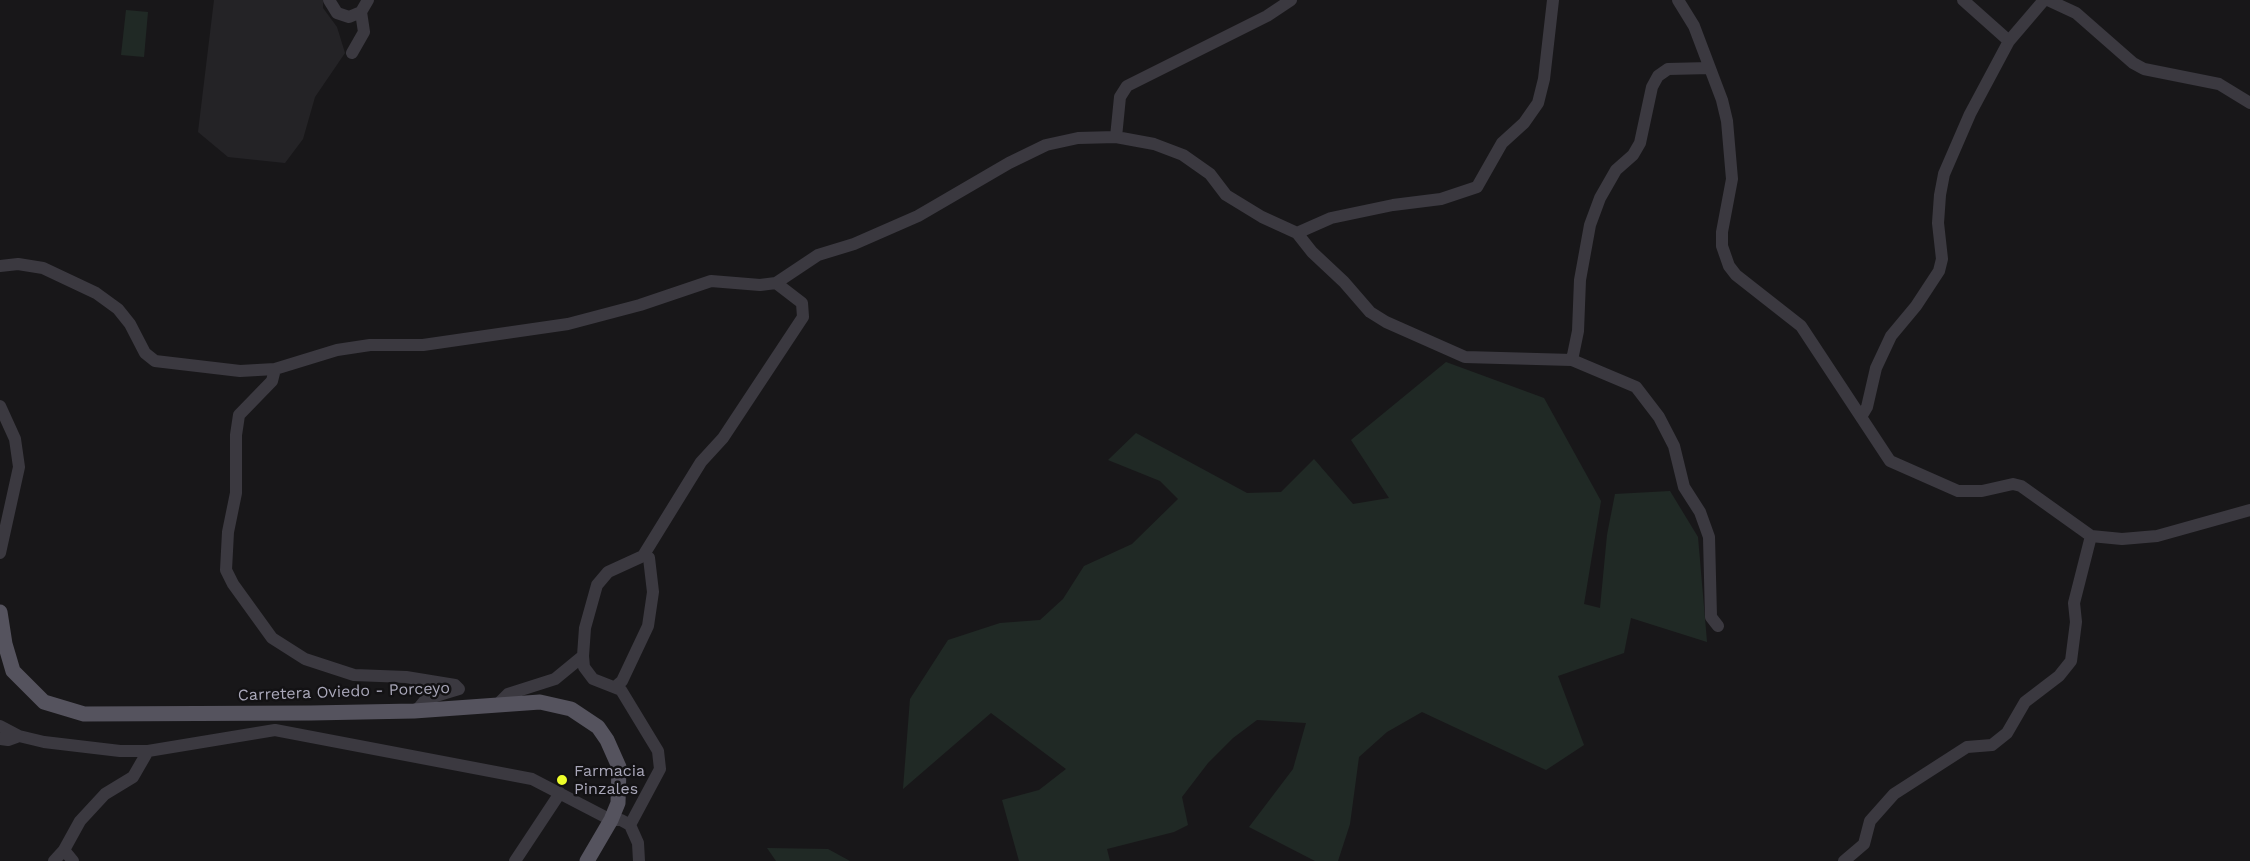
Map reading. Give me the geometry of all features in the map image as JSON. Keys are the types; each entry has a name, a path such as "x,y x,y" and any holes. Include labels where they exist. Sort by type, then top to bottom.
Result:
{"main road":[{"name":"Carretera Oviedo - Porceyo","path":"0,612 5,644 13,671 44,702 84,714 417,710 540,702 558,704 585,717 598,728 607,740 619,767 618,802 611,820 587,861"}],"street":[{"path":"329,0 333,9 343,16 361,12"},
{"path":"352,53 364,32 361,12 368,0"},
{"path":"1116,137 1120,97 1127,86 1267,16 1291,0"},
{"path":"1297,233 1331,218 1393,205 1441,199 1477,187 1502,143 1524,123 1538,103 1544,79 1553,0"},
{"path":"1678,0 1694,26 1722,100 1732,158 1732,179 1722,232 1722,246 1729,266 1736,275 1801,326 1828,363 1890,460 1958,491 1982,490 2013,484 2021,486 2091,536 2122,538 2157,536 2250,510"},
{"path":"1963,0 2009,41"},
{"path":"1861,417 1868,407 1876,368 1891,336 1916,306 1940,271 1942,259 1938,223 1944,174 1970,114 2009,41 2046,0 2076,13 2133,63 2144,69 2219,84 2250,103"},
{"path":"1572,360 1578,330 1580,280 1590,225 1600,198 1616,170 1633,155 1640,143 1652,87 1658,76 1668,69 1689,66 1710,68"},
{"path":"777,284 818,255 854,244 918,216 1046,144 1078,138 1116,137 1154,144 1183,155 1210,174 1226,195 1297,233 1312,252 1370,312 1465,357 1572,360 1636,387 1659,417 1674,446 1684,487 1700,513 1709,537 1711,617 1718,626"},
{"path":"0,266 18,264 43,268 96,293 118,309 130,324 145,353 155,361 240,370 275,369 338,350 370,345 423,345 568,324 640,305 711,281 777,284 802,303 803,317 723,438 701,462 643,556 608,572 597,585 585,628 584,668 593,679 621,690 658,751 660,768 630,825"},
{"path":"275,369 272,381 239,415 236,435 236,493 228,532 226,570 233,584 272,638 305,659 354,675 406,677 455,685 459,689 426,699 417,710"},
{"path":"0,406 15,439 19,467 0,553"},
{"path":"1844,861 1864,844 1870,821 1894,794 1966,747 1992,745 2007,733 2025,702 2059,676 2071,661 2076,622 2076,593 2091,536"},
{"path":"615,687 622,681 648,626 653,592 649,558 643,556"},
{"path":"499,704 508,694 555,679 583,656"},
{"path":"0,726 19,736 120,751 148,751 259,731 295,732 532,779 611,820 621,820 630,825 638,843 639,861"},
{"path":"0,739 8,740 19,736"},
{"path":"54,861 64,850 80,821 105,794 133,777 148,751"},
{"path":"515,861 560,793"},
{"path":"64,850 73,861"}],"shaded area":[{"path":"214,0 323,0 323,8 337,27 345,53 315,97 303,139 285,163 228,157 198,132"},
{"path":"126,10 148,12 144,57 121,55"},
{"path":"1446,362 1544,398 1601,501 1584,604 1600,608 1607,535 1615,494 1670,491 1698,537 1707,642 1631,618 1624,653 1558,676 1584,745 1546,770 1422,712 1387,732 1359,757 1350,824 1338,861 1315,861 1249,827 1293,769 1306,723 1257,720 1233,738 1208,763 1182,797 1188,825 1174,832 1107,849 1110,861 1019,861 1002,800 1039,790 1066,769 991,713 903,789 910,699 948,640 1000,623 1040,620 1063,599 1084,566 1132,544 1178,499 1160,481 1108,460 1136,433 1247,493 1281,492 1314,459 1353,504 1389,498 1351,440"},
{"path":"767,848 828,849 850,861 776,861"}],"place":[{"name":"Farmacia Pinzales","path":"562,780"}]}
